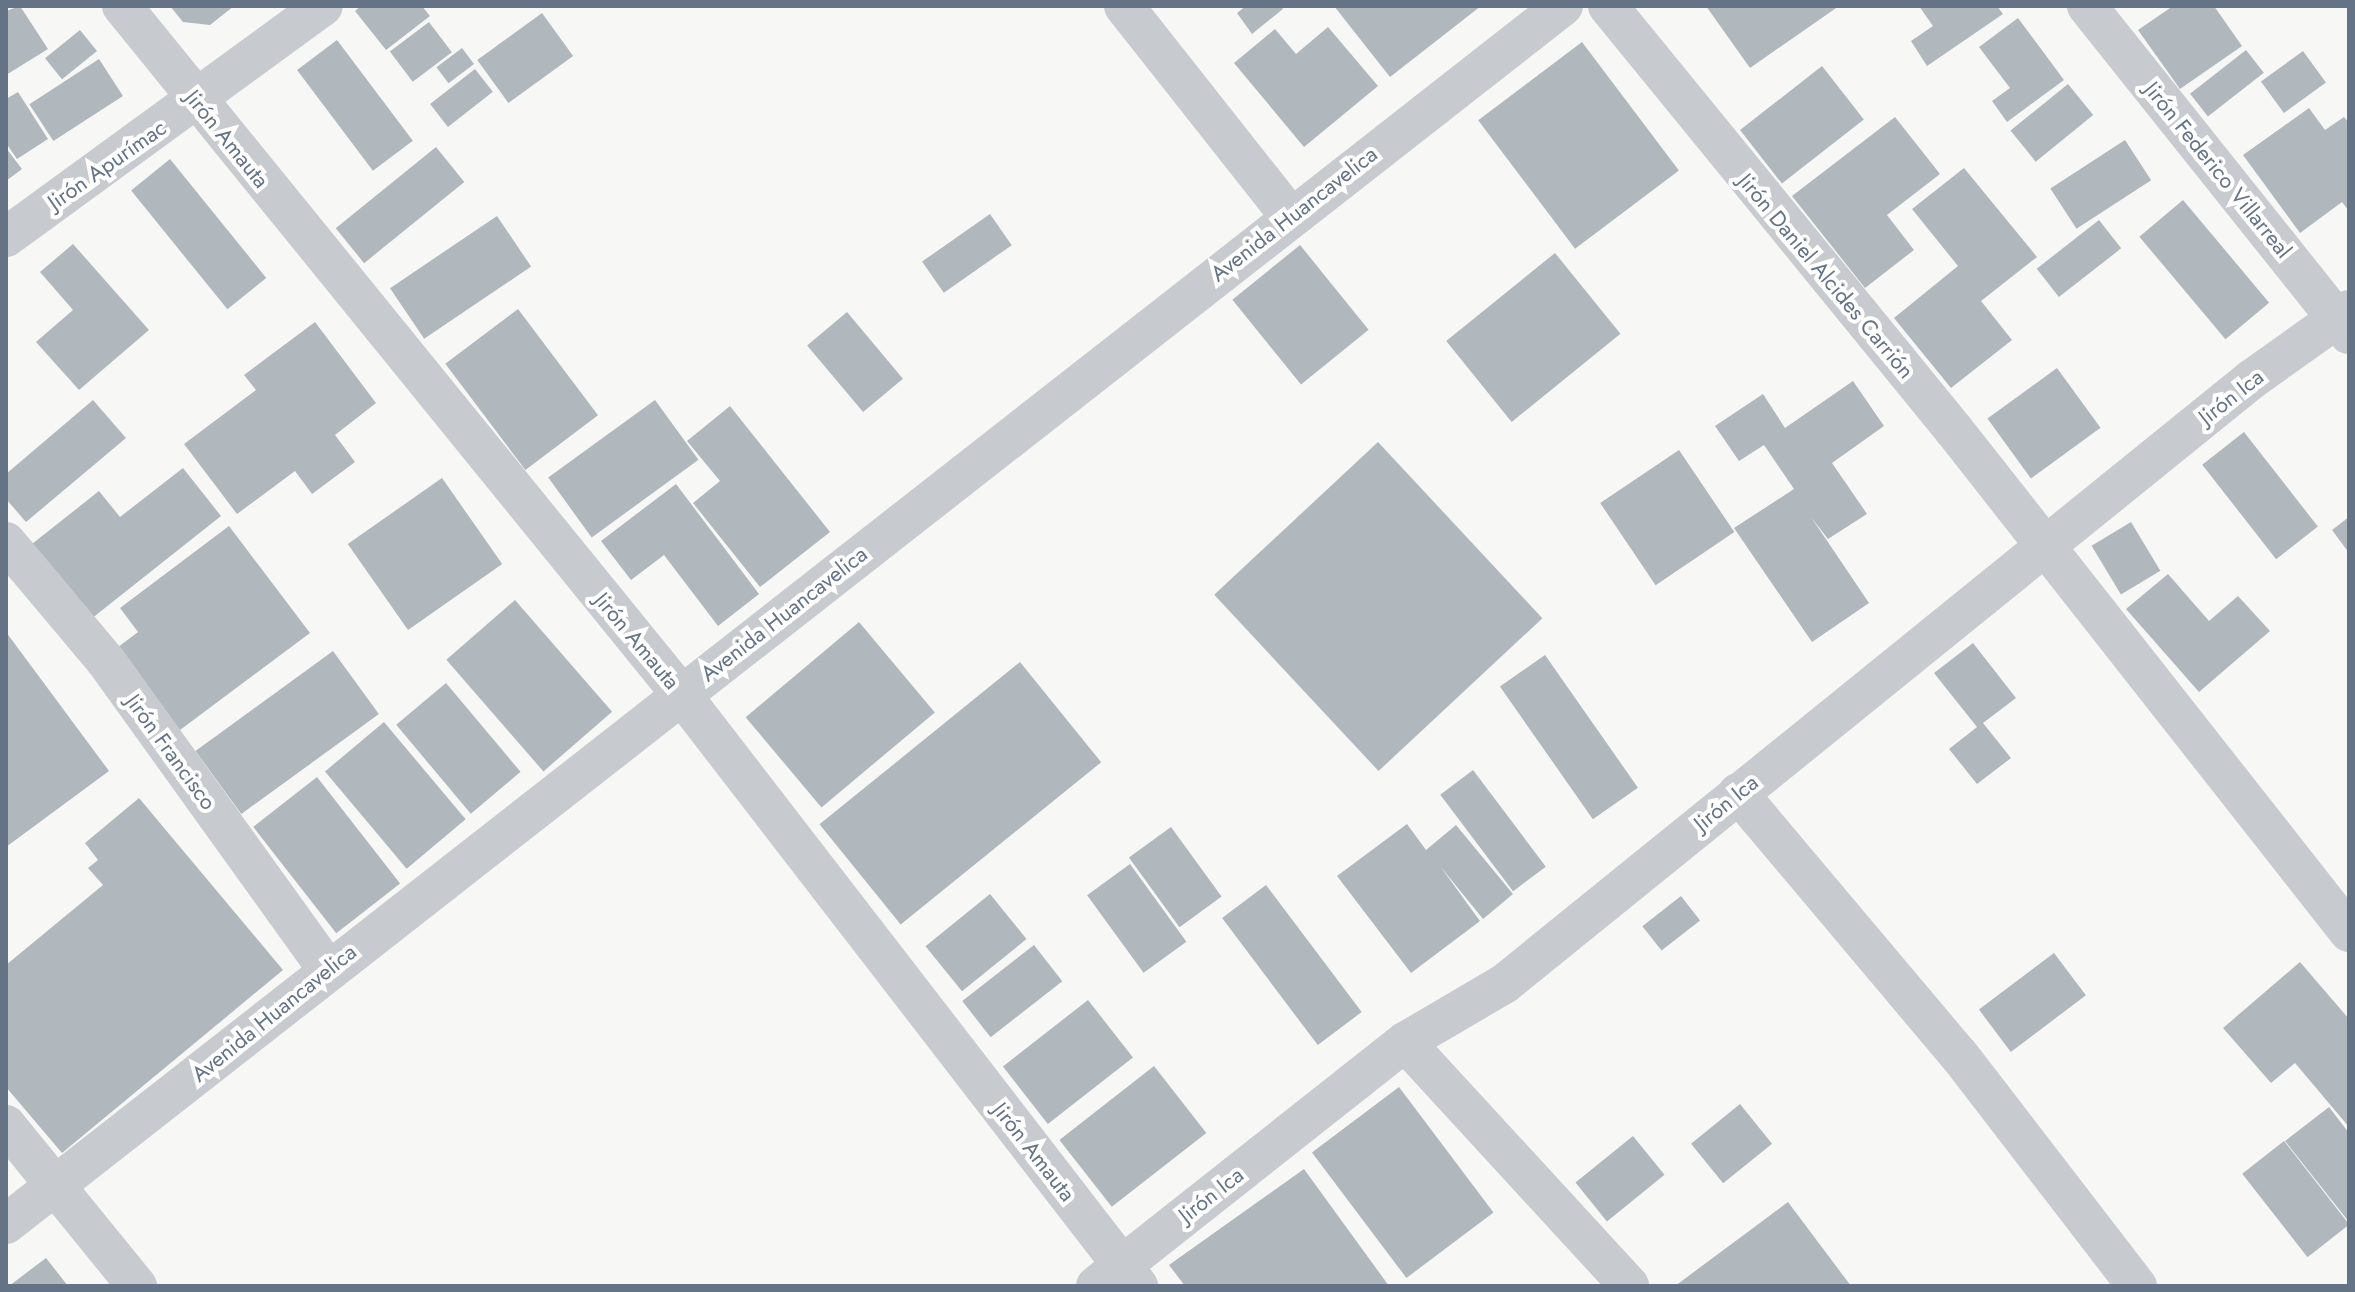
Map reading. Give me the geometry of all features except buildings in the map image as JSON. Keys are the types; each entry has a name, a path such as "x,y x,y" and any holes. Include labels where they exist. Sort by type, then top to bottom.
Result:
{"street":[{"name":"Jirón Amauta","path":"122,6 681,694 1119,1279"},
{"name":"Jirón Apurímac","path":"6,237 197,102 323,6"},
{"path":"1124,6 1290,216"},
{"name":"Avenida Huancavelica","path":"6,1224 59,1187 327,969 1563,6"},
{"name":"Jirón Daniel Alcides Carrión","path":"1608,6 2349,932"},
{"name":"Jirón Federico Villarreal","path":"2087,6 2345,321"},
{"name":"Jirón Ica","path":"1119,1279 1405,1042 1504,984 2252,379 2345,321"},
{"name":"Jirón Francisco","path":"6,542 106,661 327,969"},
{"path":"1738,793 1959,1055 2137,1286"},
{"path":"1405,1042 1629,1286"},
{"path":"6,1125 137,1286"}]}
